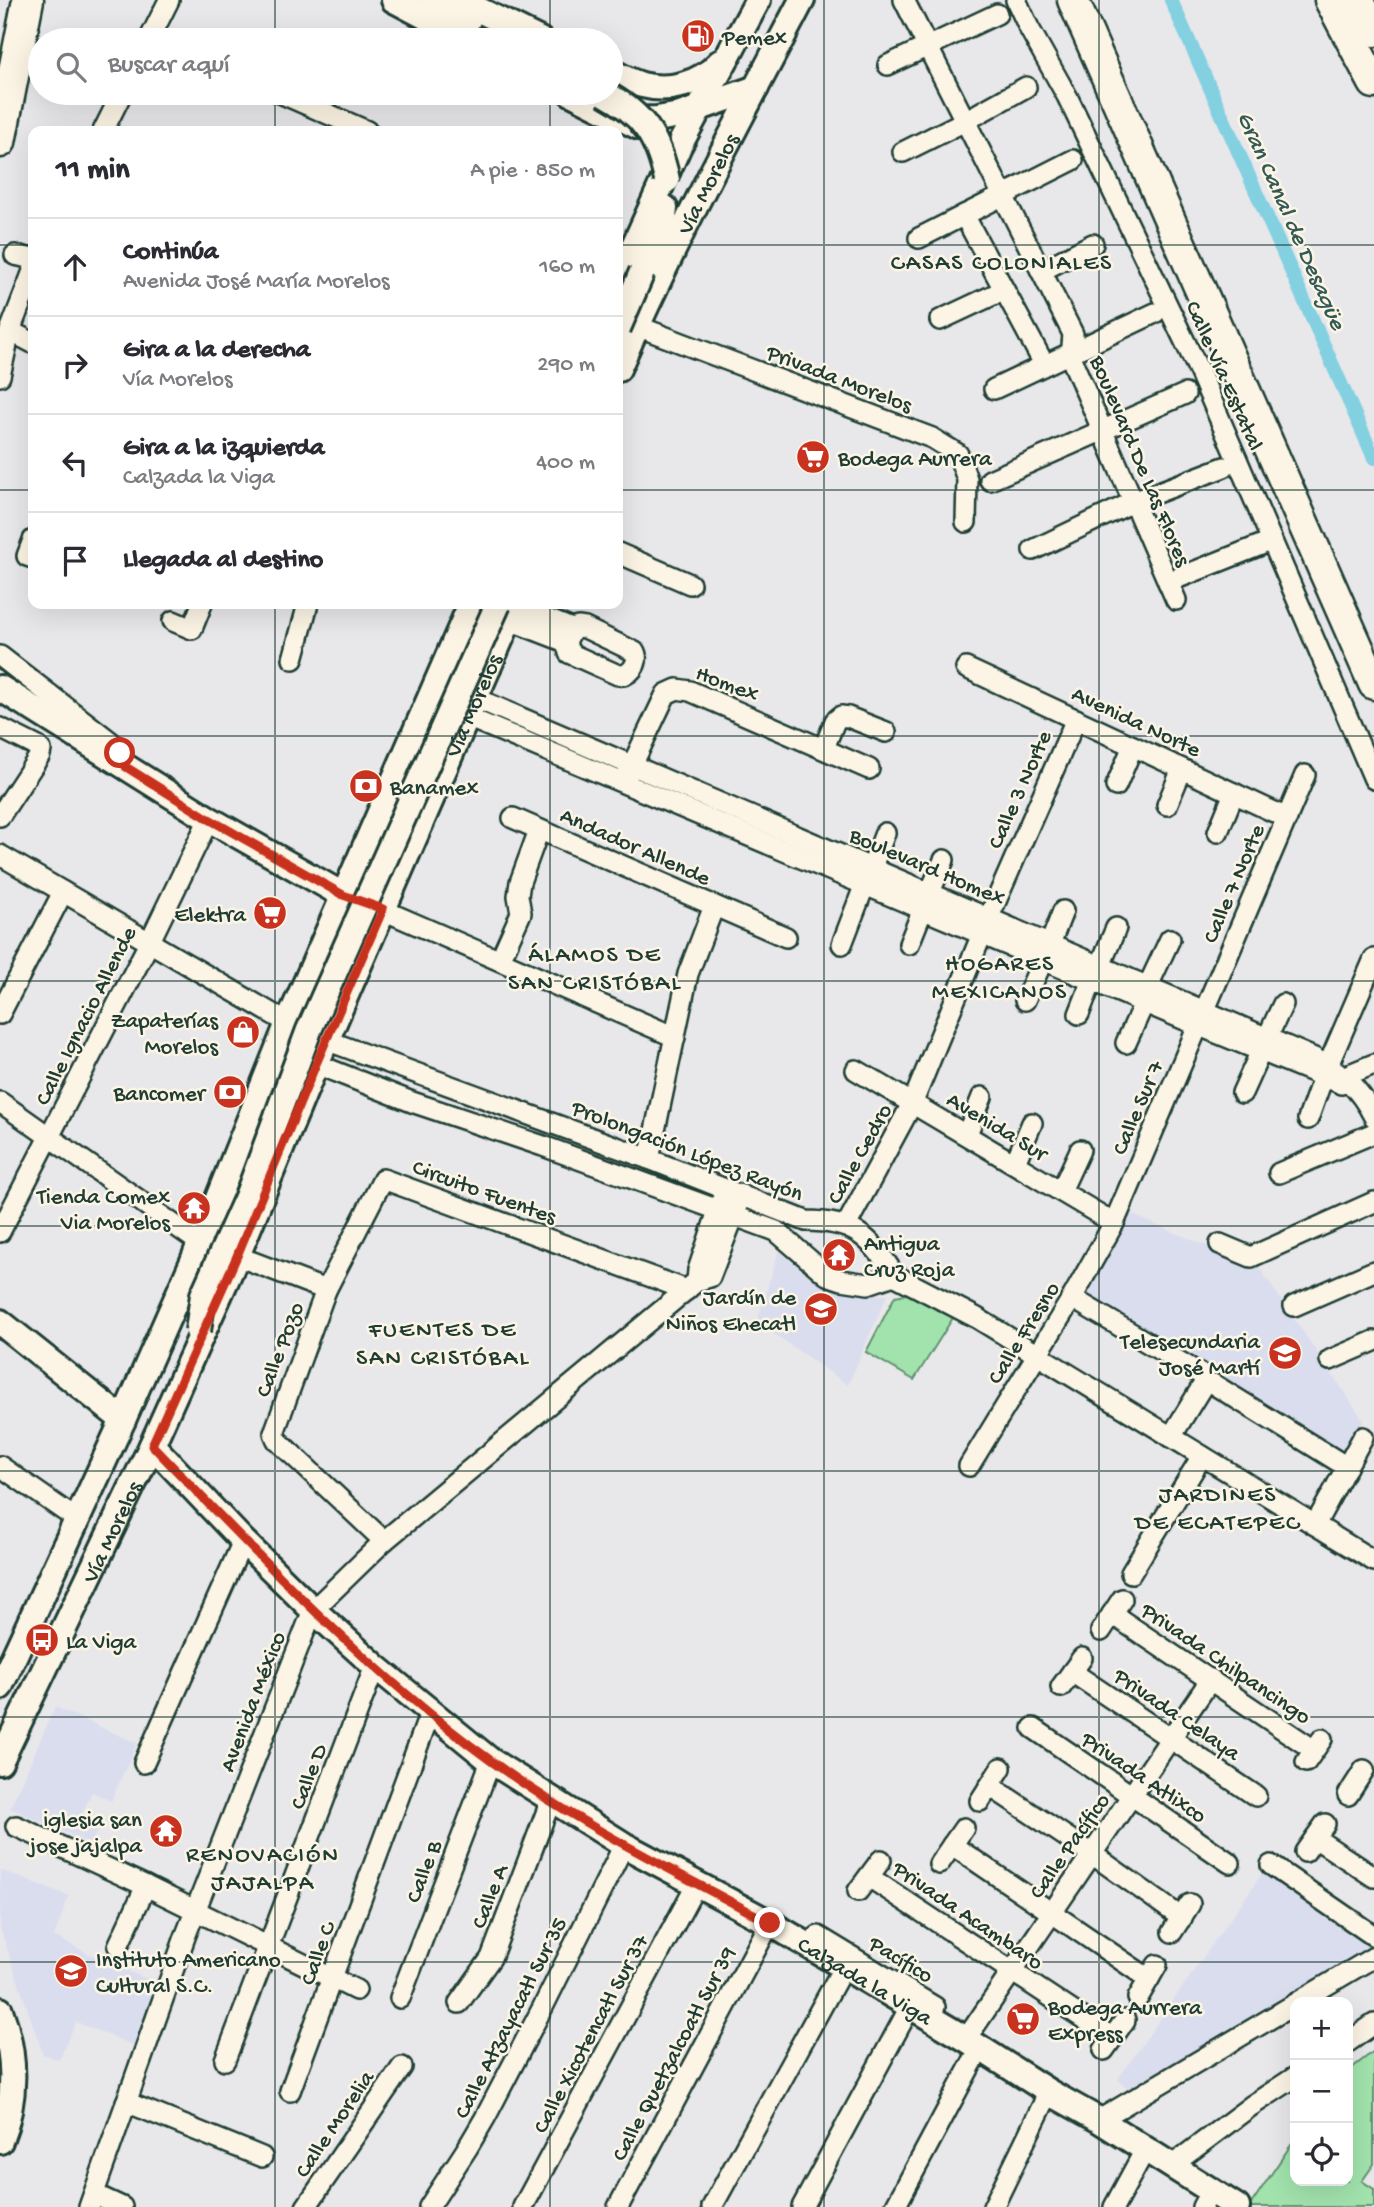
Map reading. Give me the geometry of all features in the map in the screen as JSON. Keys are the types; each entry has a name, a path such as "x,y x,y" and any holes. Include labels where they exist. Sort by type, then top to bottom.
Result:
{"highway":[{"path":"0,142 28,0"},
{"path":"1073,0 1374,684"},
{"path":"1092,0 1374,639"},
{"path":"1330,0 1374,83"},
{"path":"1358,0 1374,31"}],"main road":[{"path":"430,0 483,28"},
{"path":"459,0 516,28"},
{"name":"Vía Morelos","path":"624,324 802,0"},
{"path":"392,1 446,28"},
{"name":"Vía Morelos","path":"623,258 627,240 700,108 754,1"},
{"path":"623,77 642,85 669,87 692,83 710,73 728,52"},
{"path":"625,120 680,115 756,88"},
{"path":"623,104 648,127 662,154 667,180 663,224 624,324"},
{"path":"595,105 679,146"},
{"name":"Vía Morelos","path":"0,1687 123,1420 200,1243 288,1023 469,609"},
{"path":"197,1337 203,1295 247,1197 309,1030 509,609"},
{"name":"Vía Morelos","path":"0,1762 152,1445 197,1337 237,1256 326,1040 471,707 509,609"},
{"path":"0,688 209,819 343,895 383,909"},
{"path":"0,1322 123,1420"},
{"name":"Calzada la Viga","path":"152,1445 313,1610 430,1713 491,1761 624,1845 770,1923 843,1968 972,2039 1049,2092 1171,2166 1206,2199 1237,2207"},
{"path":"0,2010 10,2046 13,2085 9,2117 0,2141"}],"street":[{"path":"158,28 169,0"},
{"name":"Boulevard De Las Flores","path":"904,0 1073,334 1071,358 1172,591 1261,545"},
{"name":"Calle Vía Estatal","path":"1016,0 1067,96 1200,373 1374,779"},
{"path":"888,65 997,14"},
{"path":"903,152 1026,87"},
{"path":"106,126 116,105"},
{"path":"307,105 356,126"},
{"path":"919,238 1073,160"},
{"path":"964,215 1044,364"},
{"path":"1041,271 1093,244"},
{"path":"0,376 10,331 28,284"},
{"path":"940,320 1004,290"},
{"path":"994,388 1155,313"},
{"name":"Privada Morelos","path":"624,324 932,438 958,454 967,479 967,523"},
{"path":"10,331 28,340"},
{"path":"990,480 1185,394"},
{"path":"1033,550 1133,502 1224,467"},
{"path":"623,555 690,583"},
{"path":"173,621 192,629 200,609"},
{"path":"293,659 307,609"},
{"path":"511,609 569,636"},
{"path":"0,656 111,742 126,767"},
{"name":"Avenida Norte","path":"967,668 1287,818"},
{"name":"Homex","path":"628,775 666,694 677,689 690,691 869,769"},
{"name":"Boulevard Homex","path":"471,707 1339,1078"},
{"path":"824,748 835,721 841,716 886,732"},
{"name":"Calle 3 Norte","path":"913,1102 986,925 1076,719"},
{"path":"0,728 41,750 0,816"},
{"path":"1116,786 1133,746"},
{"path":"1167,805 1182,769"},
{"name":"Calle 7 Norte","path":"1201,1018 1305,775"},
{"path":"1218,832 1234,793"},
{"name":"Andador Allende","path":"513,818 786,937"},
{"name":"Calle Ignacio Allende","path":"0,1232 149,943 209,819"},
{"name":"Andador Allende","path":"500,960 521,913 518,896 520,882 539,830"},
{"path":"842,944 885,833"},
{"path":"0,855 288,1023"},
{"path":"909,944 944,860"},
{"path":"0,1014 63,892"},
{"path":"649,1159 688,974 715,906"},
{"path":"383,909 675,1037"},
{"path":"1025,1000 1063,911"},
{"path":"1079,1014 1116,928"},
{"path":"1126,1043 1170,939"},
{"path":"1308,1119 1339,1078 1374,959"},
{"path":"1242,1093 1283,1004"},
{"name":"Calle Sur 7","path":"1114,1223 1201,1018"},
{"name":"Prolongación López Rayón","path":"316,1064 412,1102 543,1146 776,1231 827,1275 869,1284 894,1275 880,1252 846,1226 806,1221 649,1159 326,1040"},
{"path":"1339,1078 1374,1064"},
{"name":"Avenida Sur","path":"856,1070 1114,1223"},
{"path":"1339,1078 1365,1099 1374,1117"},
{"path":"967,1134 982,1097"},
{"path":"0,1102 200,1243"},
{"name":"Calle Cedro","path":"846,1226 913,1102"},
{"name":"Prolongación López Rayón","path":"543,1146 552,1123"},
{"path":"1014,1163 1032,1123"},
{"path":"1279,1173 1374,1133"},
{"path":"1061,1191 1080,1150"},
{"name":"Circuito Fuentes","path":"326,1290 383,1179 692,1285"},
{"path":"692,1285 734,1192"},
{"path":"1220,1244 1251,1257 1374,1202"},
{"name":"Prolongación López Rayón","path":"795,1246 806,1221"},
{"name":"Calle Fresno","path":"969,1466 1072,1298 1114,1223"},
{"path":"237,1256 326,1290"},
{"path":"1294,1306 1374,1271"},
{"path":"894,1275 947,1301 1374,1561"},
{"name":"Avenida México","path":"91,2201 195,1910 313,1610 384,1541 692,1285"},
{"name":"Calle Pozo","path":"326,1290 274,1433 277,1440 384,1541"},
{"path":"1072,1298 1347,1467"},
{"path":"1330,1360 1374,1341"},
{"path":"1171,1437 1206,1381"},
{"path":"1315,1525 1363,1437"},
{"path":"1131,1573 1202,1456"},
{"path":"0,1466 76,1519"},
{"path":"144,1763 243,1541"},
{"name":"Privada Chilpancingo","path":"1101,1632 1117,1606 1211,1679 1314,1750"},
{"name":"Calle D","path":"225,2060 375,1666"},
{"name":"Privada Celaya","path":"1072,1672 1256,1796"},
{"name":"Calle Pacífico","path":"895,2207 972,2039 1012,1971 1211,1679"},
{"name":"Calle C","path":"290,2091 430,1713"},
{"name":"Privada Atlixco","path":"1032,1729 1229,1863"},
{"name":"Calle B","path":"400,1998 491,1761"},
{"path":"1001,1768 985,1793 1092,1854 1181,1918"},
{"path":"1356,1782 1374,1792"},
{"name":"Calle A","path":"458,2003 491,1958 551,1800"},
{"path":"16,1826 146,1886 356,1990"},
{"path":"939,1864 964,1828"},
{"path":"1315,1838 1374,1877"},
{"name":"Calle Atzayacatl Sur 35","path":"429,2207 485,2118 624,1845"},
{"path":"952,1845 1051,1913 1153,1972 1138,1998"},
{"name":"Privada Acambaro","path":"881,1860 864,1884 1012,1971 1108,2044 1125,2020"},
{"path":"1271,1865 1374,1936"},
{"name":"Calle Xicotencatl Sur 37","path":"523,2207 697,1883"},
{"path":"118,1946 146,1886"},
{"name":"Calle Quetzalcoatl Sur 39","path":"618,2207 770,1923"},
{"name":"Pacífico","path":"809,1947 818,1936 972,2039"},
{"path":"1307,1997 1374,1957"},
{"path":"712,2207 843,1968"},
{"path":"802,2207 911,2007"},
{"path":"1099,2120 1290,2007"},
{"path":"1353,2039 1374,2024"},
{"name":"Calle Morelia","path":"306,2207 401,2067"},
{"path":"1171,2166 1290,2080"},
{"path":"993,2207 1049,2092"},
{"path":"126,2102 262,2157"},
{"path":"1114,2207 1145,2150"},
{"path":"91,2201 122,2207"}],"shaded area":[{"path":"1128,1213 1238,1259 1254,1260 1364,1421 1341,1457 1082,1296 1112,1251"},
{"name":"Jardín de Niños Ehecatl","path":"779,1250 812,1278 854,1293 887,1295 848,1385 757,1322"},
{"path":"55,1707 137,1743 111,1801 92,1792 82,1814 101,1823 91,1844 10,1808"},
{"name":"Instituto Americano Cultural S.C.","path":"0,1870 69,1896 54,1936 99,1959 157,1983 135,2046 76,2022 59,2060 43,2054 0,1928"},
{"path":"1264,1871 1374,1943 1374,1946 1129,2091 1118,2079"}],"green space":[{"path":"913,1293 956,1313 914,1380 866,1352 895,1296"},
{"path":"1374,2051 1374,2164 1362,2181 1374,2189 1374,2207 1249,2207 1290,2146 1290,2186 1353,2186 1353,2067"}],"waterway":[{"name":"Gran Canal de Desagüe","path":"1171,0 1374,458"}],"place":[{"name":"Pemex","path":"698,36"},
{"name":"Bodega Aurrera","path":"813,457"},
{"name":"Banamex","path":"366,786"},
{"name":"Elektra","path":"270,913"},
{"name":"Zapaterías Morelos","path":"243,1032"},
{"name":"Bancomer","path":"230,1092"},
{"name":"Tienda Comex Via Morelos","path":"194,1208"},
{"name":"Antigua Cruz Roja","path":"839,1255"},
{"name":"Jardín de Niños Ehecatl","path":"821,1309"},
{"name":"Telesecundaria José Martí","path":"1285,1353"},
{"name":"La Viga","path":"42,1640"},
{"name":"iglesia san jose jajalpa","path":"166,1831"},
{"name":"Instituto Americano Cultural S.C.","path":"71,1971"},
{"name":"Bodega Aurrera Express","path":"1023,2019"}],"district":[{"name":"CASAS COLONIALES","path":"1002,261"},
{"name":"ÁLAMOS DE SAN CRISTÓBAL","path":"595,967"},
{"name":"HOGARES MEXICANOS","path":"1000,976"},
{"name":"FUENTES DE SAN CRISTÓBAL","path":"443,1342"},
{"name":"JARDINES DE ECATEPEC","path":"1218,1507"},
{"name":"RENOVACIÓN JAJALPA","path":"263,1867"}],"route":[{"path":"120,753 126,767 209,819 343,895 383,909 237,1256 152,1445 313,1610 430,1713 491,1761 624,1845 770,1923"}]}
